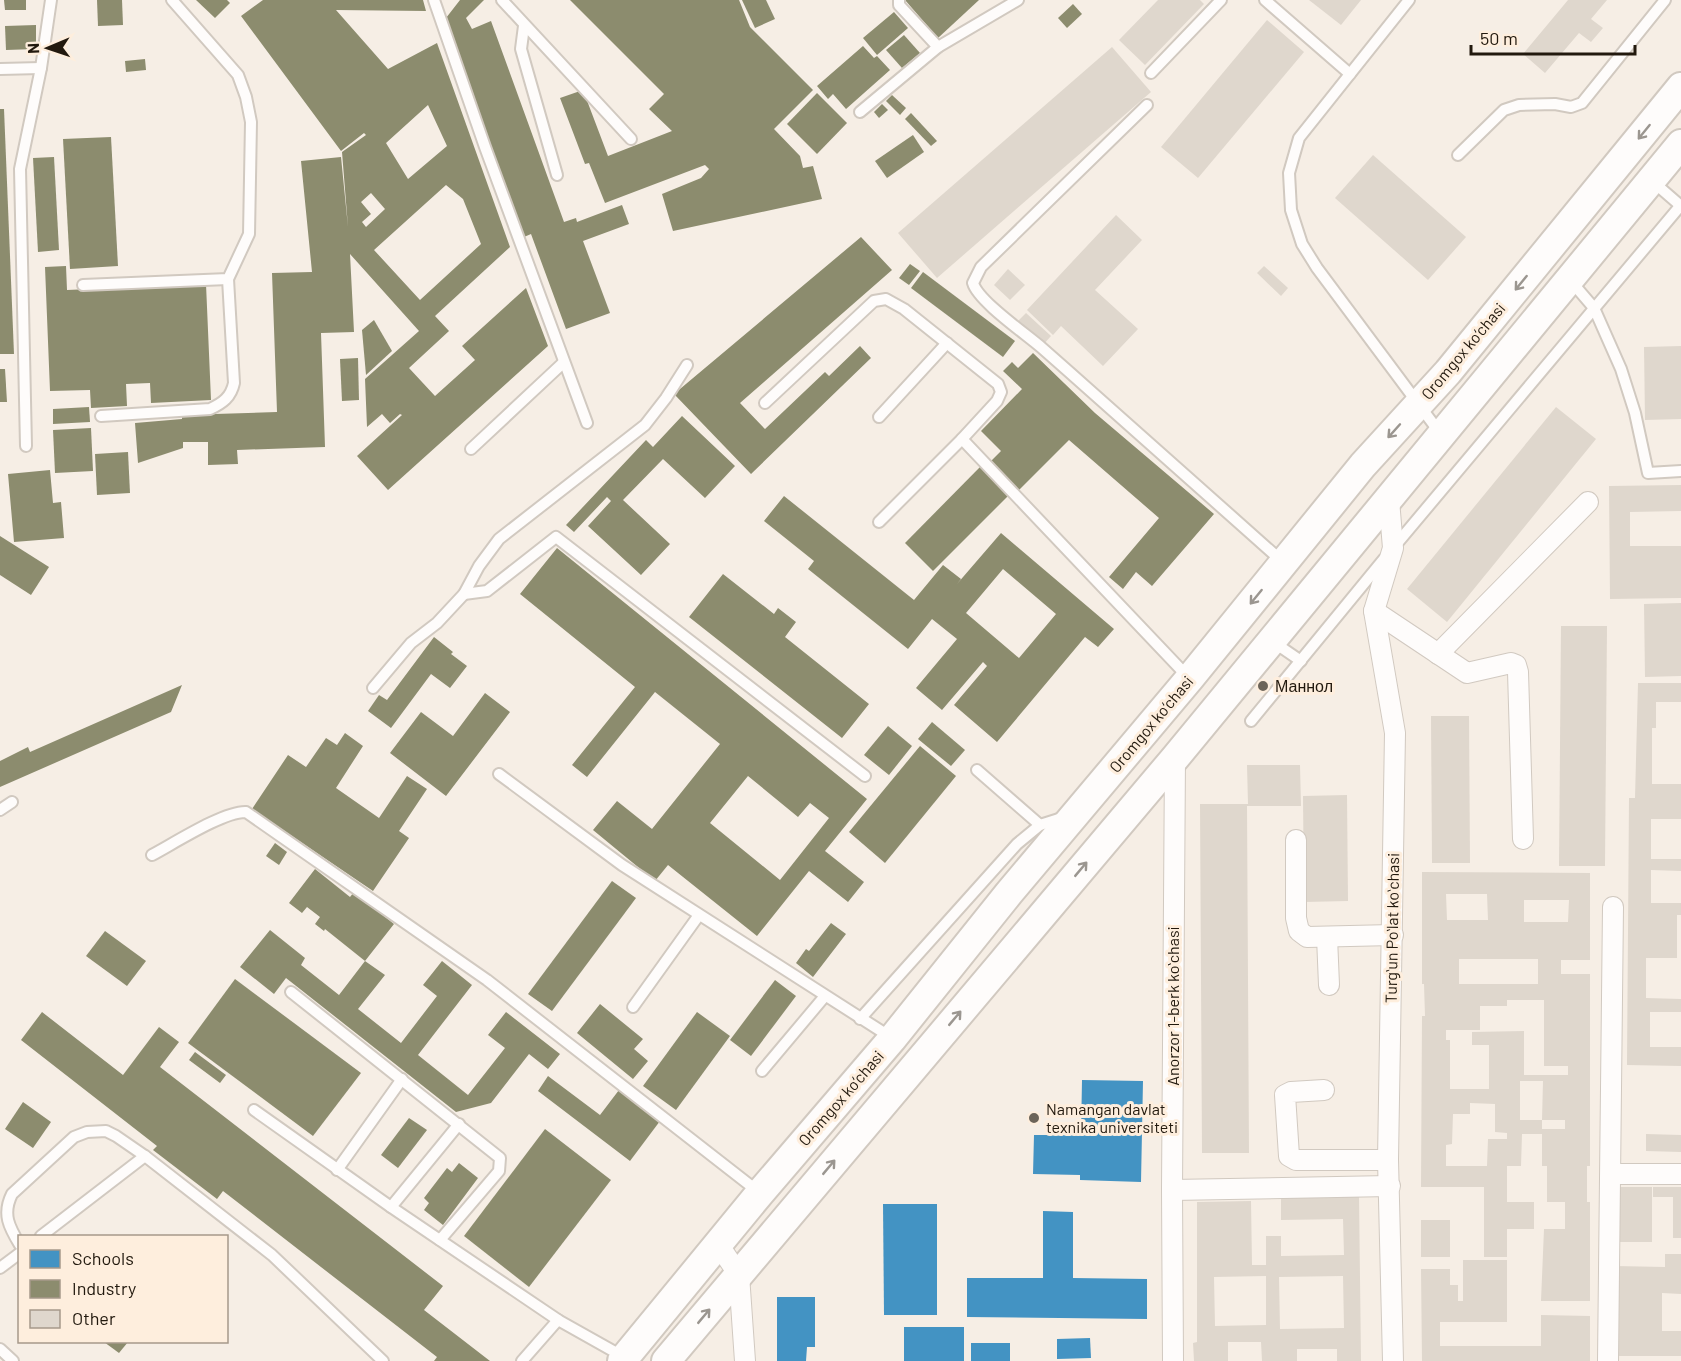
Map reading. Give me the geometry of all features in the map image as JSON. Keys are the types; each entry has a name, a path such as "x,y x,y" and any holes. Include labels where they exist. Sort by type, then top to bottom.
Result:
{"main road":[{"name":"Oromgox ko‘chasi","path":"623,1359 760,1193 892,1039 1363,465 1448,372 1681,87"},
{"path":"666,1361 1175,759 1681,144"},
{"path":"1190,678 1220,704"}],"street":[{"name":"Turgʻun Poʻlat koʻchasi","path":"1389,500 1393,548 1374,611 1395,733 1388,1160 1393,1361"},
{"path":"1438,654 1588,502"},
{"path":"1374,611 1467,673 1511,663 1516,665 1523,839"},
{"name":"Anorzor 1-berk koʻchasi","path":"1173,1361 1175,759"},
{"path":"1296,840 1296,918 1299,931 1307,937 1393,935"},
{"path":"1608,1361 1613,907"},
{"path":"1327,937 1329,985"},
{"path":"1324,1090 1292,1092 1285,1095 1289,1156 1296,1160 1388,1160"},
{"path":"1611,1174 1681,1174"},
{"path":"1172,1190 1390,1186"},
{"path":"718,1244 739,1275 745,1361"}],"lane":[{"path":"26,446 20,168 41,68 51,0"},
{"path":"101,416 210,409 225,400 232,392 234,383 228,279 249,234 251,122 246,97 238,75 171,0"},
{"path":"434,0 586,423"},
{"path":"502,0 631,139"},
{"path":"899,0 899,5 939,47"},
{"path":"860,112 939,47 1018,0"},
{"path":"1151,74 1221,0"},
{"path":"1265,0 1350,74"},
{"path":"1409,0 1299,138 1289,173 1291,210 1302,244 1317,268 1442,436"},
{"path":"1458,155 1504,110 1519,105 1555,104 1571,107 1582,103 1665,0"},
{"path":"524,26 521,49 557,175"},
{"path":"0,69 41,68"},
{"path":"1147,105 981,267 972,283 975,290 988,303 1040,346 1284,563"},
{"path":"1251,721 1393,548 1681,206 1651,180"},
{"path":"83,285 228,279"},
{"path":"1570,279 1594,308 1625,380 1635,412 1648,473 1681,471"},
{"path":"765,403 874,301 886,299 947,343 998,384 1001,392 997,401 879,522"},
{"path":"879,417 947,343"},
{"path":"471,449 563,363"},
{"path":"373,688 411,643 437,623 464,594 479,566 499,538 645,425 687,365"},
{"path":"962,439 1190,678"},
{"path":"464,594 488,591 556,537 864,777"},
{"path":"1272,641 1301,661"},
{"path":"977,770 1040,825"},
{"path":"499,774 622,865 892,1039"},
{"path":"0,810 12,802"},
{"path":"860,1018 1017,844 1040,825 1064,817 1082,807"},
{"path":"152,855 221,819 239,812 246,812 487,980 760,1193"},
{"path":"633,1007 699,915"},
{"path":"291,992 497,1154 501,1163 499,1171 440,1240"},
{"path":"762,1071 825,996"},
{"path":"337,1170 402,1079"},
{"path":"255,1110 337,1170 558,1320 623,1359"},
{"path":"391,1207 459,1124"},
{"path":"18,1242 9,1228 6,1215 7,1203 12,1194 22,1182 74,1137 87,1132 106,1131 145,1156 272,1255 383,1361"},
{"path":"41,1235 145,1156"},
{"path":"0,1268 18,1254"},
{"path":"522,1361 558,1320"},
{"path":"0,1349 13,1361"}],"building: Schools":[{"path":"1082,1080 1143,1081 1141,1182 1080,1180 1080,1175 1033,1174 1034,1135 1081,1135"},
{"path":"883,1204 937,1204 937,1315 884,1315"},
{"path":"1043,1211 1073,1212 1073,1278 1147,1279 1147,1319 967,1317 967,1278 1043,1278"},
{"path":"777,1297 815,1297 815,1347 807,1347 806,1361 777,1361"},
{"path":"904,1327 964,1327 964,1361 904,1361"},
{"path":"1090,1338 1091,1358 1057,1359 1057,1339"},
{"path":"971,1343 1010,1343 1010,1361 971,1361"}],"building: Industry":[{"path":"4,0 26,0 26,10 5,10"},
{"path":"97,0 122,0 123,25 98,26"},
{"path":"196,0 227,0 230,3 215,18"},
{"path":"263,0 423,0 426,11 336,10 388,69 437,43 510,247 435,316 449,331 409,368 435,396 475,360 462,346 526,288 548,346 388,490 357,456 402,415 400,414 390,423 382,414 367,427 365,379 419,331 350,254 354,332 321,333 325,447 237,450 238,464 208,465 208,442 183,442 183,448 138,463 135,423 182,419 182,415 277,412 272,273 312,272 301,161 341,157 348,227 342,152 366,135 364,133 341,151 241,16","holes":["428,105 447,146 408,179 386,143","446,185 463,199 481,244 420,300 374,250","371,193 385,209 366,227 362,222 371,214 361,202"]},
{"path":"460,0 484,0 466,18 472,29 491,21 564,222 576,218 577,222 622,205 629,224 583,241 610,313 566,329 531,234 524,237 456,52 458,51 446,18"},
{"path":"570,0 739,0 750,27 813,90 774,129 800,156 803,168 813,166 822,199 673,231 662,194 701,178 709,169 705,165 605,203 589,163 585,164 560,98 583,90 608,156 672,131 649,109 664,94"},
{"path":"742,0 766,0 775,19 755,28"},
{"path":"905,0 979,0 938,38"},
{"path":"1073,4 1082,14 1067,28 1058,18"},
{"path":"894,12 908,28 877,55 863,38"},
{"path":"36,25 36,49 6,50 5,26"},
{"path":"904,35 920,53 902,68 886,50"},
{"path":"863,46 874,58 877,56 890,70 846,109 833,94 828,99 817,86"},
{"path":"145,59 146,70 126,72 125,61"},
{"path":"817,93 847,123 817,154 787,124"},
{"path":"892,95 906,108 900,115 886,101"},
{"path":"882,104 888,110 879,118 874,112"},
{"path":"0,109 4,109 14,354 0,354"},
{"path":"911,113 937,141 931,146 905,119"},
{"path":"913,135 924,152 887,178 875,161"},
{"path":"111,137 118,266 70,269 63,139"},
{"path":"54,157 59,250 38,252 33,158"},
{"path":"861,237 892,270 740,403 765,429 825,372 829,376 860,346 871,358 751,474 674,394"},
{"path":"910,264 920,271 909,285 899,278"},
{"path":"66,266 67,290 206,284 211,400 151,403 150,383 126,384 127,406 91,408 90,390 50,391 45,267"},
{"path":"923,272 1015,341 1003,357 911,288"},
{"path":"374,320 392,351 366,375 362,330"},
{"path":"1033,353 1095,413 1214,514 1152,586 1136,572 1123,589 1109,577 1159,518 1069,440 1017,492 988,464 1001,451 981,431 1022,389 1003,371 1012,362 1018,368"},
{"path":"358,358 359,400 342,401 340,359"},
{"path":"0,369 5,369 7,402 0,402"},
{"path":"89,407 90,422 53,424 53,409"},
{"path":"682,416 735,466 705,498 663,459 623,500 670,544 641,575 588,526 611,501 607,497 574,532 566,525 646,440 653,447"},
{"path":"91,428 93,471 55,473 53,430"},
{"path":"128,452 130,493 97,495 95,454"},
{"path":"981,466 1010,494 933,571 905,543"},
{"path":"50,470 53,503 61,502 64,538 14,542 8,474"},
{"path":"784,496 914,600 943,565 961,579 957,584 1001,533 1114,629 1098,647 1085,637 997,742 954,705 987,666 983,662 942,710 916,688 957,639 932,619 908,649 808,569 814,561 764,521","holes":["1003,569 1056,614 1019,658 966,613"]},
{"path":"0,536 49,567 31,595 0,575"},
{"path":"557,548 867,799 825,851 864,882 848,902 809,871 757,936 668,865 655,881 593,830 617,801 652,829 720,744 655,692 587,777 572,765 635,687 520,594","holes":["748,776 798,817 810,803 829,818 780,880 710,823"]},
{"path":"723,574 774,614 778,608 796,622 785,637 869,704 842,738 689,617"},
{"path":"434,637 467,666 450,688 431,674 391,728 368,711 379,695 387,700"},
{"path":"182,685 171,712 0,787 0,761 28,747 30,752"},
{"path":"485,693 510,712 446,796 390,753 421,712 453,736"},
{"path":"932,722 965,750 951,766 918,739"},
{"path":"888,726 912,746 889,775 864,755"},
{"path":"345,733 363,746 336,788 379,818 407,776 427,789 399,831 409,838 373,891 252,809 288,755 306,767 326,738 337,745"},
{"path":"920,746 956,776 885,863 849,832"},
{"path":"275,843 287,852 279,865 266,856"},
{"path":"315,869 350,897 354,892 394,924 365,961 325,929 324,931 315,924 320,917 307,907 302,913 289,903"},
{"path":"612,881 636,898 552,1011 528,994"},
{"path":"831,923 846,934 813,977 796,963 806,949 809,951"},
{"path":"270,930 305,958 301,965 339,995 365,961 385,975 358,1009 401,1043 437,996 423,985 442,961 472,985 418,1055 468,1095 505,1048 488,1035 506,1012 560,1054 548,1069 529,1054 491,1103 456,1112 286,978 274,994 240,967"},
{"path":"105,931 146,961 127,986 86,956"},
{"path":"235,979 361,1073 313,1136 188,1043"},
{"path":"775,980 796,996 751,1056 730,1040"},
{"path":"600,1004 643,1039 634,1049 648,1061 633,1079 577,1033"},
{"path":"42,1012 123,1075 159,1027 179,1042 160,1067 443,1286 424,1310 490,1361 434,1361 437,1357 223,1191 217,1199 153,1150 157,1146 21,1040"},
{"path":"697,1012 730,1036 676,1110 643,1086"},
{"path":"195,1052 226,1075 220,1083 189,1060"},
{"path":"548,1076 600,1115 619,1090 660,1121 630,1161 538,1091"},
{"path":"23,1102 51,1122 33,1148 5,1129"},
{"path":"409,1118 427,1130 398,1168 381,1155"},
{"path":"545,1129 611,1180 529,1287 464,1236"},
{"path":"459,1163 478,1178 443,1225 424,1210 429,1203 424,1198 447,1168 452,1172"},
{"path":"105,1343 127,1343 119,1353"}],"building: Other":[{"path":"1158,0 1200,0 1204,4 1145,65 1119,40"},
{"path":"1309,0 1361,0 1341,25"},
{"path":"1568,0 1607,0 1591,19 1603,28 1591,42 1579,33 1545,73 1523,54"},
{"path":"1267,20 1304,52 1198,178 1161,147"},
{"path":"1112,47 1151,92 937,278 898,233"},
{"path":"1373,155 1466,237 1428,280 1335,198"},
{"path":"1116,215 1142,240 1095,290 1138,329 1103,366 1061,326 1053,335 1027,310"},
{"path":"1264,266 1288,288 1281,296 1257,273"},
{"path":"1008,269 1025,285 1010,300 994,285"},
{"path":"1026,313 1051,336 1042,346 1017,322"},
{"path":"1681,346 1681,419 1645,420 1644,347"},
{"path":"1556,407 1596,439 1447,622 1407,589"},
{"path":"1681,485 1681,511 1630,512 1630,546 1681,546 1681,598 1610,599 1609,486"},
{"path":"1681,603 1681,676 1645,677 1644,604"},
{"path":"1561,626 1607,626 1605,866 1559,866"},
{"path":"1638,683 1681,683 1681,702 1656,702 1656,728 1652,728 1652,784 1681,784 1681,819 1651,819 1651,859 1681,859 1681,871 1651,870 1651,903 1681,903 1681,915 1677,915 1677,958 1646,958 1646,998 1681,999 1681,1012 1650,1012 1650,1047 1681,1047 1681,1066 1627,1065 1629,798 1635,798"},
{"path":"1431,716 1469,716 1470,863 1432,863"},
{"path":"1247,765 1300,765 1301,806 1247,806 1249,1153 1202,1153 1200,804 1248,804"},
{"path":"1347,795 1348,901 1304,902 1303,796"},
{"path":"1422,872 1590,873 1590,960 1561,960 1561,974 1590,974 1590,1166 1587,1166 1587,1202 1590,1202 1590,1301 1541,1301 1544,1229 1565,1229 1565,1202 1547,1202 1547,1166 1542,1166 1542,1134 1522,1134 1521,1166 1507,1166 1507,1202 1534,1202 1534,1229 1507,1229 1507,1257 1484,1257 1484,1187 1421,1187 1422,1016 1425,1016 1424,984 1422,984","holes":["1446,894 1487,894 1488,920 1447,920","1524,900 1569,900 1568,922 1524,922","1459,959 1538,959 1538,984 1459,984","1507,1000 1544,1000 1544,1066 1568,1066 1568,1075 1524,1075 1524,1031 1472,1032 1472,1045 1489,1045 1489,1089 1450,1089 1450,1040 1446,1040 1446,1030 1480,1030 1480,1006 1507,1006","1520,1081 1543,1081 1542,1120 1520,1120","1470,1103 1495,1104 1495,1132 1507,1133 1507,1139 1488,1139 1487,1166 1446,1166 1446,1145 1452,1144 1453,1114 1470,1114","1542,1120 1565,1120 1565,1129 1542,1129"]},
{"path":"1646,1134 1681,1135 1681,1152 1646,1151"},
{"path":"1615,1187 1652,1187 1652,1242 1615,1242"},
{"path":"1653,1187 1681,1187 1681,1238 1673,1238 1673,1197 1653,1197"},
{"path":"1359,1195 1361,1361 1337,1361 1337,1349 1297,1349 1297,1361 1262,1361 1261,1342 1228,1342 1228,1361 1194,1361 1193,1343 1197,1342 1197,1202 1251,1201 1252,1265 1266,1265 1266,1236 1281,1236 1281,1256 1344,1255 1343,1219 1281,1220 1281,1196","holes":["1266,1276 1266,1325 1215,1326 1214,1277","1343,1276 1344,1328 1280,1329 1279,1277"]},
{"path":"1421,1220 1450,1220 1450,1257 1421,1257"},
{"path":"1665,1254 1681,1254 1681,1294 1662,1293 1662,1331 1681,1331 1681,1356 1615,1356 1615,1266 1665,1267"},
{"path":"1463,1260 1507,1260 1507,1322 1440,1322 1440,1346 1541,1346 1541,1315 1590,1316 1590,1361 1422,1361 1421,1269 1450,1269 1450,1285 1458,1285 1458,1301 1463,1301"}],"place":[{"name":"Маннол","path":"1263,686"},
{"name":"Namangan davlat texnika universiteti","path":"1034,1118"}]}
